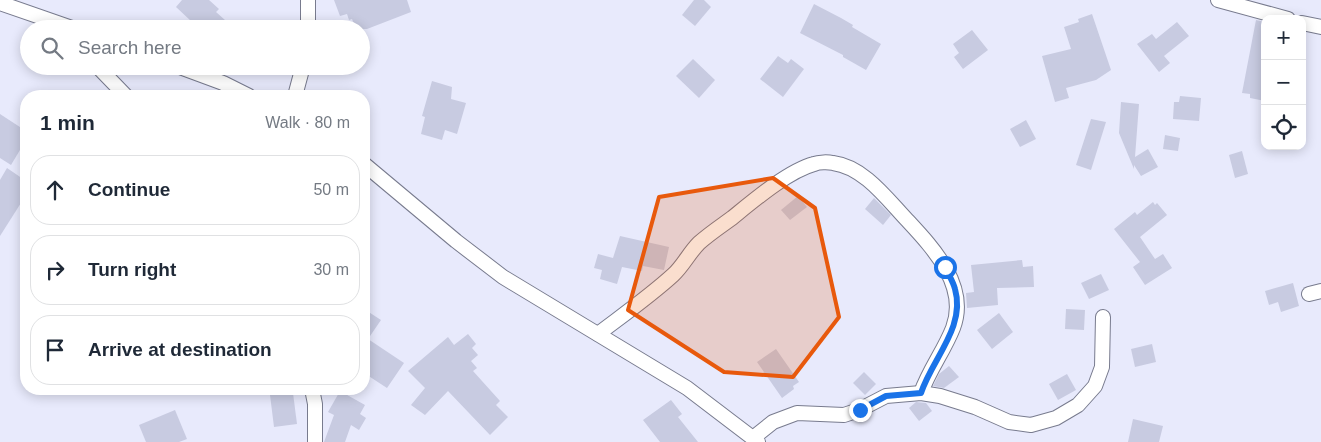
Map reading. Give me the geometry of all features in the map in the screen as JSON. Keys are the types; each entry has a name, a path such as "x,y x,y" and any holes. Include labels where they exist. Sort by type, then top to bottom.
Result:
{"street":[{"path":"308,0 308,20"},
{"path":"1218,0 1273,15"},
{"path":"0,3 48,20"},
{"path":"1306,24 1321,27"},
{"path":"106,75 120,90"},
{"path":"201,75 237,90"},
{"path":"297,90 301,75"},
{"path":"598,334 672,276 699,244 760,196 800,170 815,164 832,162 860,174 880,192 931,246 945,267 955,289 957,311 954,327 926,378 921,393"},
{"path":"370,169 456,241 503,277 687,388 756,440 773,422 797,413 844,415 860,410 886,396 921,393 940,396 975,407 1009,422 1031,424 1056,418 1078,405 1095,386 1102,367 1103,317"},
{"path":"313,395 315,442"}],"highlighted area":[{"path":"773,178 815,208 839,317 793,377 724,372 628,310 659,197"}],"building":[{"path":"182,0 209,0 219,9 216,12 225,20 190,20 176,7"},
{"path":"334,0 407,0 411,12 370,28 370,20 349,20 347,14 340,16"},
{"path":"694,0 704,0 711,7 695,26 682,15"},
{"path":"814,4 853,25 852,27 881,44 866,70 843,57 843,55 800,33"},
{"path":"1092,14 1111,70 1096,80 1066,88 1069,98 1055,102 1042,56 1071,49 1064,27 1079,22 1078,19"},
{"path":"1256,20 1261,21 1261,100 1250,98 1250,94 1242,93"},
{"path":"1177,22 1189,36 1164,56 1170,63 1159,72 1137,44 1152,34 1156,39"},
{"path":"972,30 988,50 963,69 954,57 959,53 953,44"},
{"path":"778,56 788,63 791,59 804,69 783,97 760,79"},
{"path":"693,59 715,80 699,98 676,76"},
{"path":"432,81 452,87 451,99 466,103 457,134 445,130 442,140 421,134 425,117 422,116"},
{"path":"1180,96 1201,98 1199,121 1173,119 1174,102 1179,102"},
{"path":"1121,102 1139,104 1135,157 1148,149 1158,167 1141,176 1134,165 1134,169 1119,133"},
{"path":"0,114 20,127 20,150 11,165 0,158"},
{"path":"1091,119 1106,122 1091,170 1076,165"},
{"path":"1026,120 1036,139 1020,147 1010,129"},
{"path":"1165,135 1180,138 1178,151 1163,149"},
{"path":"1242,151 1248,174 1235,178 1229,155"},
{"path":"7,168 20,177 20,204 0,236 0,180"},
{"path":"798,196 807,207 790,220 781,210"},
{"path":"874,198 891,215 883,225 865,209"},
{"path":"1153,202 1155,205 1157,203 1167,215 1140,237 1155,259 1163,254 1172,268 1145,285 1133,267 1140,262 1114,229 1135,212 1137,215"},
{"path":"620,236 669,247 664,270 643,266 642,271 622,267 617,284 600,279 602,270 594,268 598,254 613,258"},
{"path":"1022,260 1023,267 1033,266 1034,287 997,288 998,305 967,308 966,293 974,292 971,265"},
{"path":"1101,274 1109,290 1089,299 1081,283"},
{"path":"1293,283 1299,306 1281,312 1278,302 1269,305 1265,291"},
{"path":"1066,309 1085,310 1084,330 1065,329"},
{"path":"370,313 381,320 370,336"},
{"path":"999,313 1013,332 992,349 977,330"},
{"path":"468,334 476,344 472,348 478,355 471,361 477,368 473,371 500,401 496,405 508,417 490,435 448,391 425,415 411,405 425,388 408,371 448,337 454,345"},
{"path":"370,340 404,363 387,388 370,377"},
{"path":"1152,344 1156,362 1135,367 1131,349"},
{"path":"776,349 799,382 793,386 794,389 782,398 757,362"},
{"path":"949,366 959,377 944,388 933,386 939,374"},
{"path":"864,372 876,384 865,395 853,383"},
{"path":"1067,374 1076,390 1058,400 1049,384"},
{"path":"270,395 293,395 297,424 274,427"},
{"path":"338,395 347,395 365,405 360,414 366,418 359,430 351,425 345,442 324,442 334,415 328,412"},
{"path":"671,400 682,414 678,417 698,442 660,442 643,420"},
{"path":"916,402 926,403 932,411 919,421 909,408"},
{"path":"175,410 187,439 179,442 146,442 139,425"},
{"path":"1133,419 1163,426 1159,442 1128,442"}],"route":[{"path":"860,410 886,396 921,393 932,366 954,327 957,311 955,289 945,267"}]}
